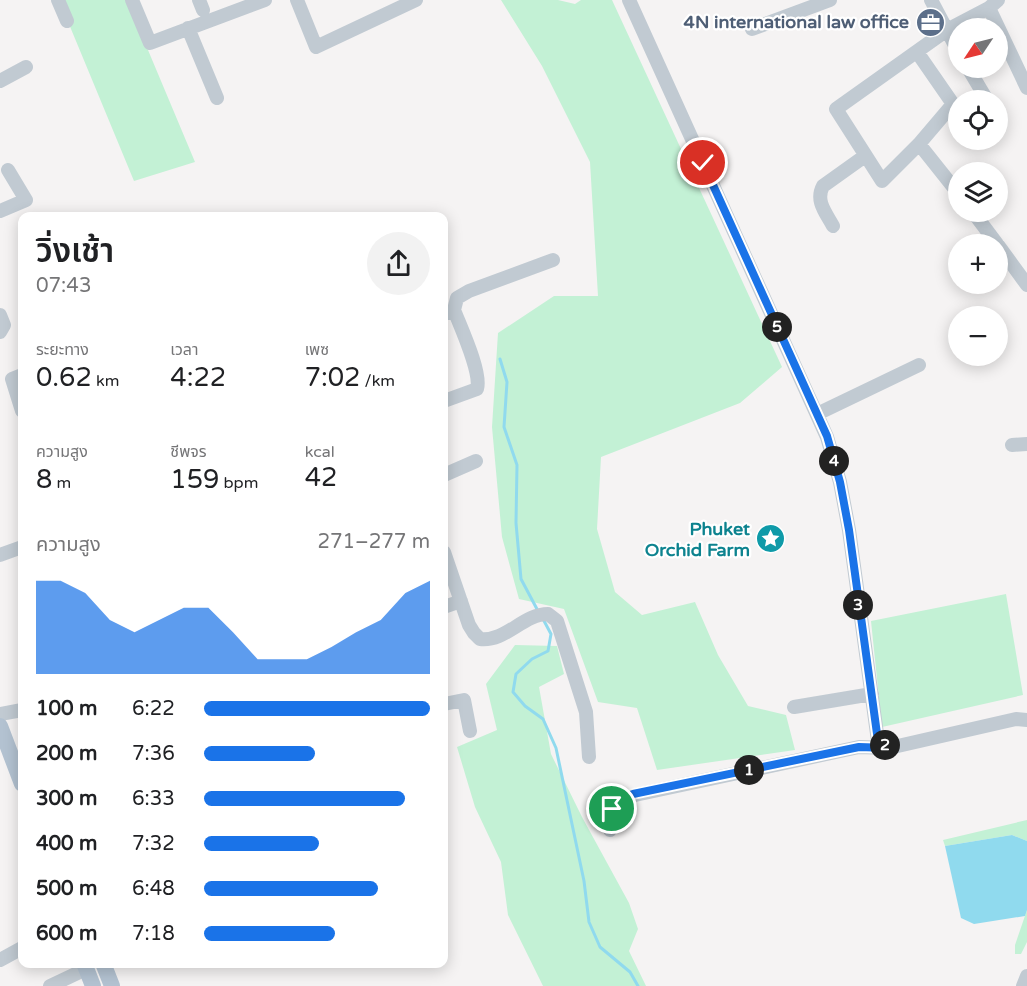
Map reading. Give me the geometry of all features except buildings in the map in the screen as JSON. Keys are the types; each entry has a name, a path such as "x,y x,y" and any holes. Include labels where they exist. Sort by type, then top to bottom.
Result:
{"main road":[{"path":"0,726 18,773"},
{"path":"87,968 93,986"},
{"path":"105,968 112,986"}],"street":[{"path":"58,0 67,21"},
{"path":"132,0 150,43 265,0"},
{"path":"297,0 316,47 416,0"},
{"path":"629,0 827,436 840,482 878,741 889,748"},
{"path":"752,28 830,0"},
{"path":"930,0 947,30"},
{"path":"917,52 953,104 919,144 882,181 836,109 947,30 993,4 1027,88"},
{"path":"188,28 217,98"},
{"path":"0,81 26,67"},
{"path":"919,144 948,180"},
{"path":"833,226 820,201 823,186 865,156"},
{"path":"0,211 26,200 8,170"},
{"path":"448,400 477,389 479,385 478,374 449,312 457,298 469,291 553,260"},
{"path":"1008,260 1027,285"},
{"path":"0,315 4,326 0,332"},
{"path":"817,414 919,365"},
{"path":"18,377 12,379 18,398"},
{"path":"1012,445 1027,444"},
{"path":"448,473 476,461"},
{"path":"0,555 18,548"},
{"path":"448,564 470,624 480,639 497,638 542,614 548,614 557,621 586,712 589,757"},
{"path":"448,606 461,601"},
{"path":"794,707 872,694"},
{"path":"448,703 464,700 470,731"},
{"path":"0,714 18,711"},
{"path":"610,830 612,809 621,798 859,747 889,748 1016,719 1027,720"},
{"path":"0,960 18,950"},
{"path":"50,986 82,968"}],"green space":[{"path":"59,0 127,0 195,162 134,181"},
{"path":"501,0 558,0 575,4 581,0 612,0 782,367 740,403 601,457 597,529 615,592 642,615 695,602 718,655 748,706 786,715 795,750 657,770 637,708 598,702 564,609 519,599 502,537 492,427 498,333 554,296 598,296 590,162 542,66"},
{"path":"1006,594 1023,695 882,727 871,621"},
{"path":"515,645 557,646 564,674 539,687 551,754 629,903 638,929 629,951 646,986 543,986 508,915 501,862 475,807 457,747 497,730 486,684"},
{"path":"1027,820 1027,841 1012,835 945,846 943,840"},
{"path":"1027,910 1027,942 1021,954 1015,954 1015,945"}],"water":[{"path":"1012,835 1027,841 1027,910 1025,916 974,924 961,918 945,846"}],"waterway":[{"path":"500,359 507,382 504,427 517,465 516,523 521,579 538,611"},
{"path":"543,619 551,634 548,651 532,659 516,674 513,692 525,706 543,719 556,748 584,881 589,922 600,947 630,972 638,986"}],"place":[{"name":"4N international law office","path":"930,22"},
{"name":"Phuket Orchid Farm","path":"771,539"}],"route":[{"path":"612,809 621,798 633,794 859,747 889,748 878,741 852,566 849,530 840,482 827,436 703,163"}]}
